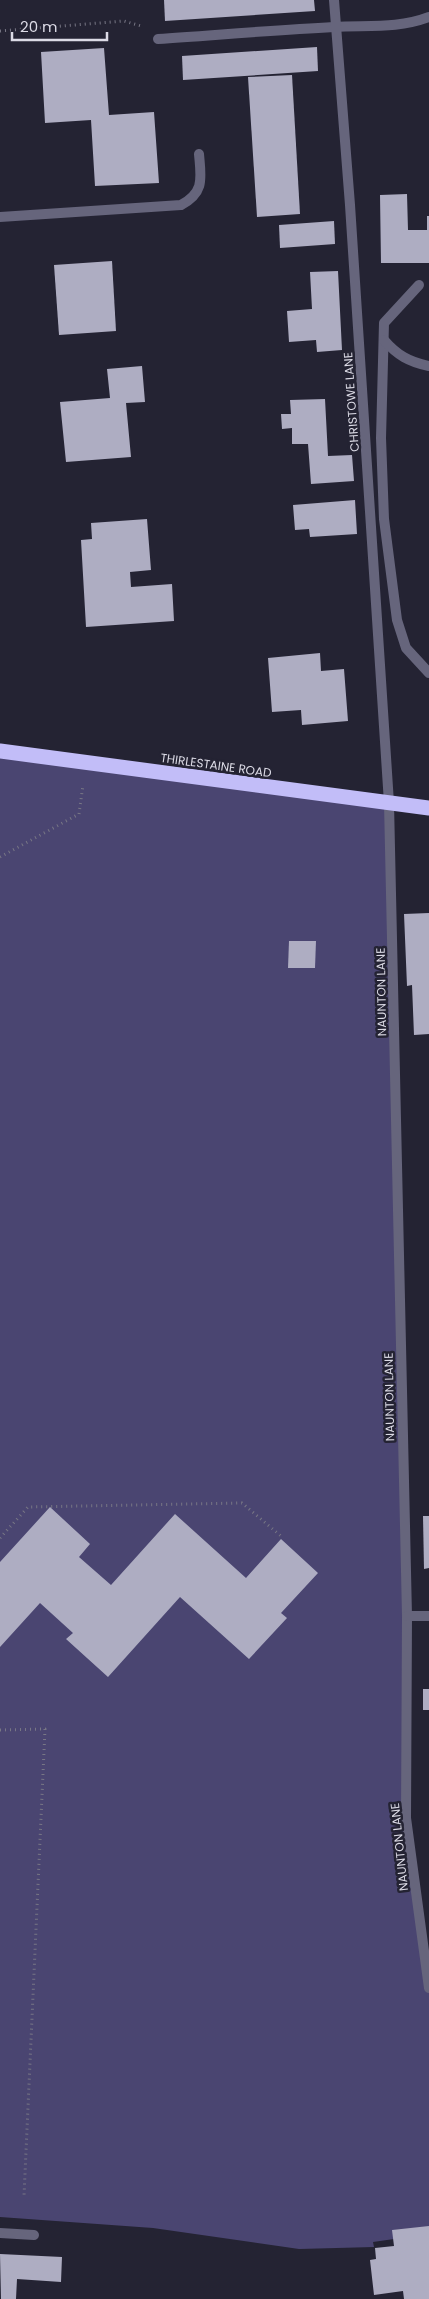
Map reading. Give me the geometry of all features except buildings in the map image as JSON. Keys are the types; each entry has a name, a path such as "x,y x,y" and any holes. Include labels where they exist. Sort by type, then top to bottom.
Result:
{"highway":[{"name":"THIRLESTAINE ROAD","path":"0,751 429,808"}],"street":[{"name":"CHRISTOWE LANE","path":"334,0 350,205 389,804"},
{"path":"158,39 412,24 429,17"},
{"path":"0,217 181,205 189,201 199,189 201,182 200,154"},
{"path":"418,285 384,323 380,438 384,519 397,620 406,648 429,673"},
{"path":"384,340 395,353 411,362 429,366"},
{"name":"NAUNTON LANE","path":"389,804 407,1616 406,1818 429,1988"},
{"path":"407,1616 429,1616"},
{"path":"0,2233 34,2235"}],"path":[{"path":"0,31 124,21 145,26 158,39"},
{"path":"0,857 79,814 84,782"},
{"path":"0,1538 28,1507 242,1503 281,1536"},
{"path":"0,1730 45,1729 24,2196"}],"shaded area":[{"path":"0,751 389,803 406,1818 429,1988 429,2234 373,2242 374,2247 299,2249 153,2228 0,2217"}]}
